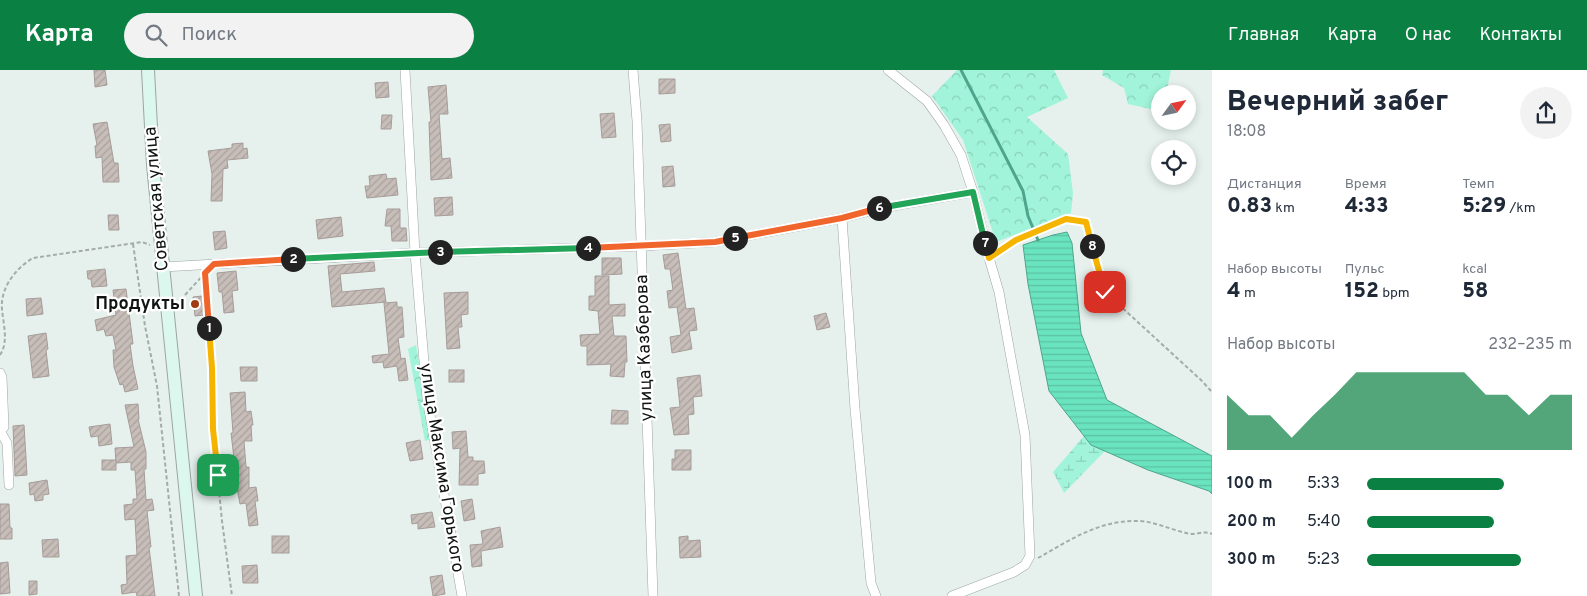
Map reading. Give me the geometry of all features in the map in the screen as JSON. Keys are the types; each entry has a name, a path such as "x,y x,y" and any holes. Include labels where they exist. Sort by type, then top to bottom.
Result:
{"street":[{"name":"Советская улица","path":"148,70 153,165 196,596"},
{"name":"улица Максима Горького","path":"406,70 415,253 427,398 462,596"},
{"name":"улица Казберова","path":"633,70 642,246 653,596"},
{"path":"888,70 927,100 944,124 961,155 973,192 999,292 1025,435 1030,556 1026,566 952,596"},
{"path":"163,266 415,253 715,242 842,218 881,208 973,192"},
{"path":"842,218 855,409 871,583 876,596"},
{"path":"0,373 4,427 0,431 7,443 9,485"}],"path":[{"path":"989,258 1016,240 1066,219 1086,222 1105,292 1212,392"},
{"path":"0,354 3,350 5,333 2,297 14,274 22,265 33,258 142,242 162,249"},
{"path":"133,244 145,326 157,386 178,596"},
{"path":"184,295 214,264"},
{"path":"205,273 212,368 213,429 232,596"},
{"path":"1026,566 1078,535 1105,525 1135,520 1188,534 1208,532 1212,534"}],"green space":[{"path":"957,70 1054,70 1068,98 1027,117 1068,154 1073,193 1071,213 996,242 963,140 932,96"},
{"path":"1103,70 1171,70 1168,85 1151,85 1151,109 1128,104 1124,88 1102,75"},
{"path":"416,345 432,439 425,441 408,349"},
{"path":"1084,436 1091,445 1105,451 1064,493 1053,472"}],"shaded area":[{"path":"1067,232 1072,243 1081,333 1107,400 1212,456 1212,494 1209,491 1148,470 1091,445 1049,391 1028,284 1023,245"}],"building":[{"path":"94,70 105,70 107,85 95,87"},
{"path":"659,79 675,79 675,93 659,94"},
{"path":"388,82 389,97 376,98 375,83"},
{"path":"446,85 448,114 439,114 442,159 450,158 452,178 431,180 429,122 431,122 428,87"},
{"path":"614,113 616,137 602,138 600,114"},
{"path":"382,115 392,115 391,129 381,129"},
{"path":"107,122 114,163 118,163 119,182 103,182 102,157 96,158 95,146 97,145 93,124"},
{"path":"670,124 671,141 661,142 659,125"},
{"path":"243,143 243,149 247,148 248,158 227,160 228,168 223,169 222,201 211,201 212,174 208,151 232,148 232,144"},
{"path":"673,166 675,186 663,187 662,167"},
{"path":"386,174 387,179 396,178 398,195 367,198 365,186 370,186 369,176"},
{"path":"452,197 453,215 435,216 434,198"},
{"path":"387,209 400,209 400,228 406,228 407,241 392,241 391,226 385,226"},
{"path":"108,215 118,215 119,230 109,230"},
{"path":"341,217 343,236 318,239 316,220"},
{"path":"225,231 227,248 215,250 213,232"},
{"path":"678,253 686,309 694,308 697,330 689,331 692,349 672,353 670,337 681,335 677,307 669,308 667,291 673,290 670,269 665,269 663,255"},
{"path":"602,258 621,258 622,274 602,275"},
{"path":"374,262 375,271 340,274 342,292 384,288 386,302 332,307 328,266"},
{"path":"105,269 107,286 92,287 87,271"},
{"path":"236,271 238,290 232,291 234,312 224,313 222,292 219,292 217,273"},
{"path":"595,276 609,276 609,305 625,304 625,316 612,316 614,336 626,336 627,362 625,362 624,377 610,376 611,364 587,365 587,346 581,346 580,335 600,334 598,311 589,310 589,296 595,296"},
{"path":"126,289 133,344 130,344 138,389 125,392 123,384 120,385 114,367 113,350 116,350 113,335 106,336 104,329 97,331 95,320 116,315 113,290"},
{"path":"468,292 468,314 461,315 462,327 458,327 460,348 447,349 444,293"},
{"path":"202,296 204,315 195,316 193,297"},
{"path":"41,298 43,314 27,316 26,299"},
{"path":"397,302 397,307 402,307 404,337 398,338 401,359 405,358 408,380 399,381 397,366 384,368 383,362 373,363 372,356 389,354 384,303"},
{"path":"826,313 830,327 817,330 814,316"},
{"path":"46,333 49,376 33,378 28,336"},
{"path":"240,367 257,367 257,381 241,381"},
{"path":"449,370 464,370 464,382 449,382"},
{"path":"700,375 702,396 693,397 694,414 688,415 689,434 674,435 670,408 680,407 677,378"},
{"path":"245,392 246,412 251,411 253,425 251,425 252,441 244,441 246,467 249,467 249,488 256,487 258,501 255,501 258,525 249,526 246,503 240,504 236,483 234,483 235,467 231,433 233,433 230,393"},
{"path":"138,404 138,419 146,452 146,469 144,469 146,500 152,499 154,510 147,511 155,596 137,596 136,592 122,594 121,585 127,584 126,556 137,555 135,519 125,520 124,505 133,504 133,499 137,499 135,470 131,470 131,462 116,463 115,448 134,447 125,405"},
{"path":"612,410 628,411 628,424 611,424"},
{"path":"110,424 112,444 99,446 98,436 91,437 89,427"},
{"path":"24,425 27,475 15,476 13,426"},
{"path":"466,431 468,457 473,457 473,461 484,461 485,473 478,474 478,485 459,485 460,448 453,449 452,432"},
{"path":"420,440 423,459 410,461 406,443"},
{"path":"675,450 691,450 691,470 672,470 672,459 675,459"},
{"path":"102,460 116,460 116,470 102,470"},
{"path":"47,480 49,494 43,495 43,500 35,501 34,494 30,495 29,483"},
{"path":"472,499 475,519 464,521 461,501"},
{"path":"0,504 9,504 12,539 0,539"},
{"path":"432,512 435,527 418,529 418,523 412,524 411,515"},
{"path":"500,527 503,547 481,551 482,566 472,567 470,545 483,544 481,531"},
{"path":"272,536 289,536 289,553 272,553"},
{"path":"688,536 688,541 700,540 701,557 680,558 679,537"},
{"path":"58,539 59,557 43,557 42,540"},
{"path":"8,562 10,593 0,594 0,563"},
{"path":"257,565 258,583 243,583 242,566"},
{"path":"442,575 445,594 433,596 430,577"},
{"path":"29,581 37,581 37,594 29,595"}],"waterway":[{"path":"961,70 1023,191 1028,216 1038,240"}],"place":[{"name":"Продукты","path":"195,304"}],"route":[{"path":"218,475 213,429 212,368 205,273 214,264 415,253 715,242 842,218 941,196 973,192 989,258 1016,240 1066,219 1086,222 1105,292"}]}
